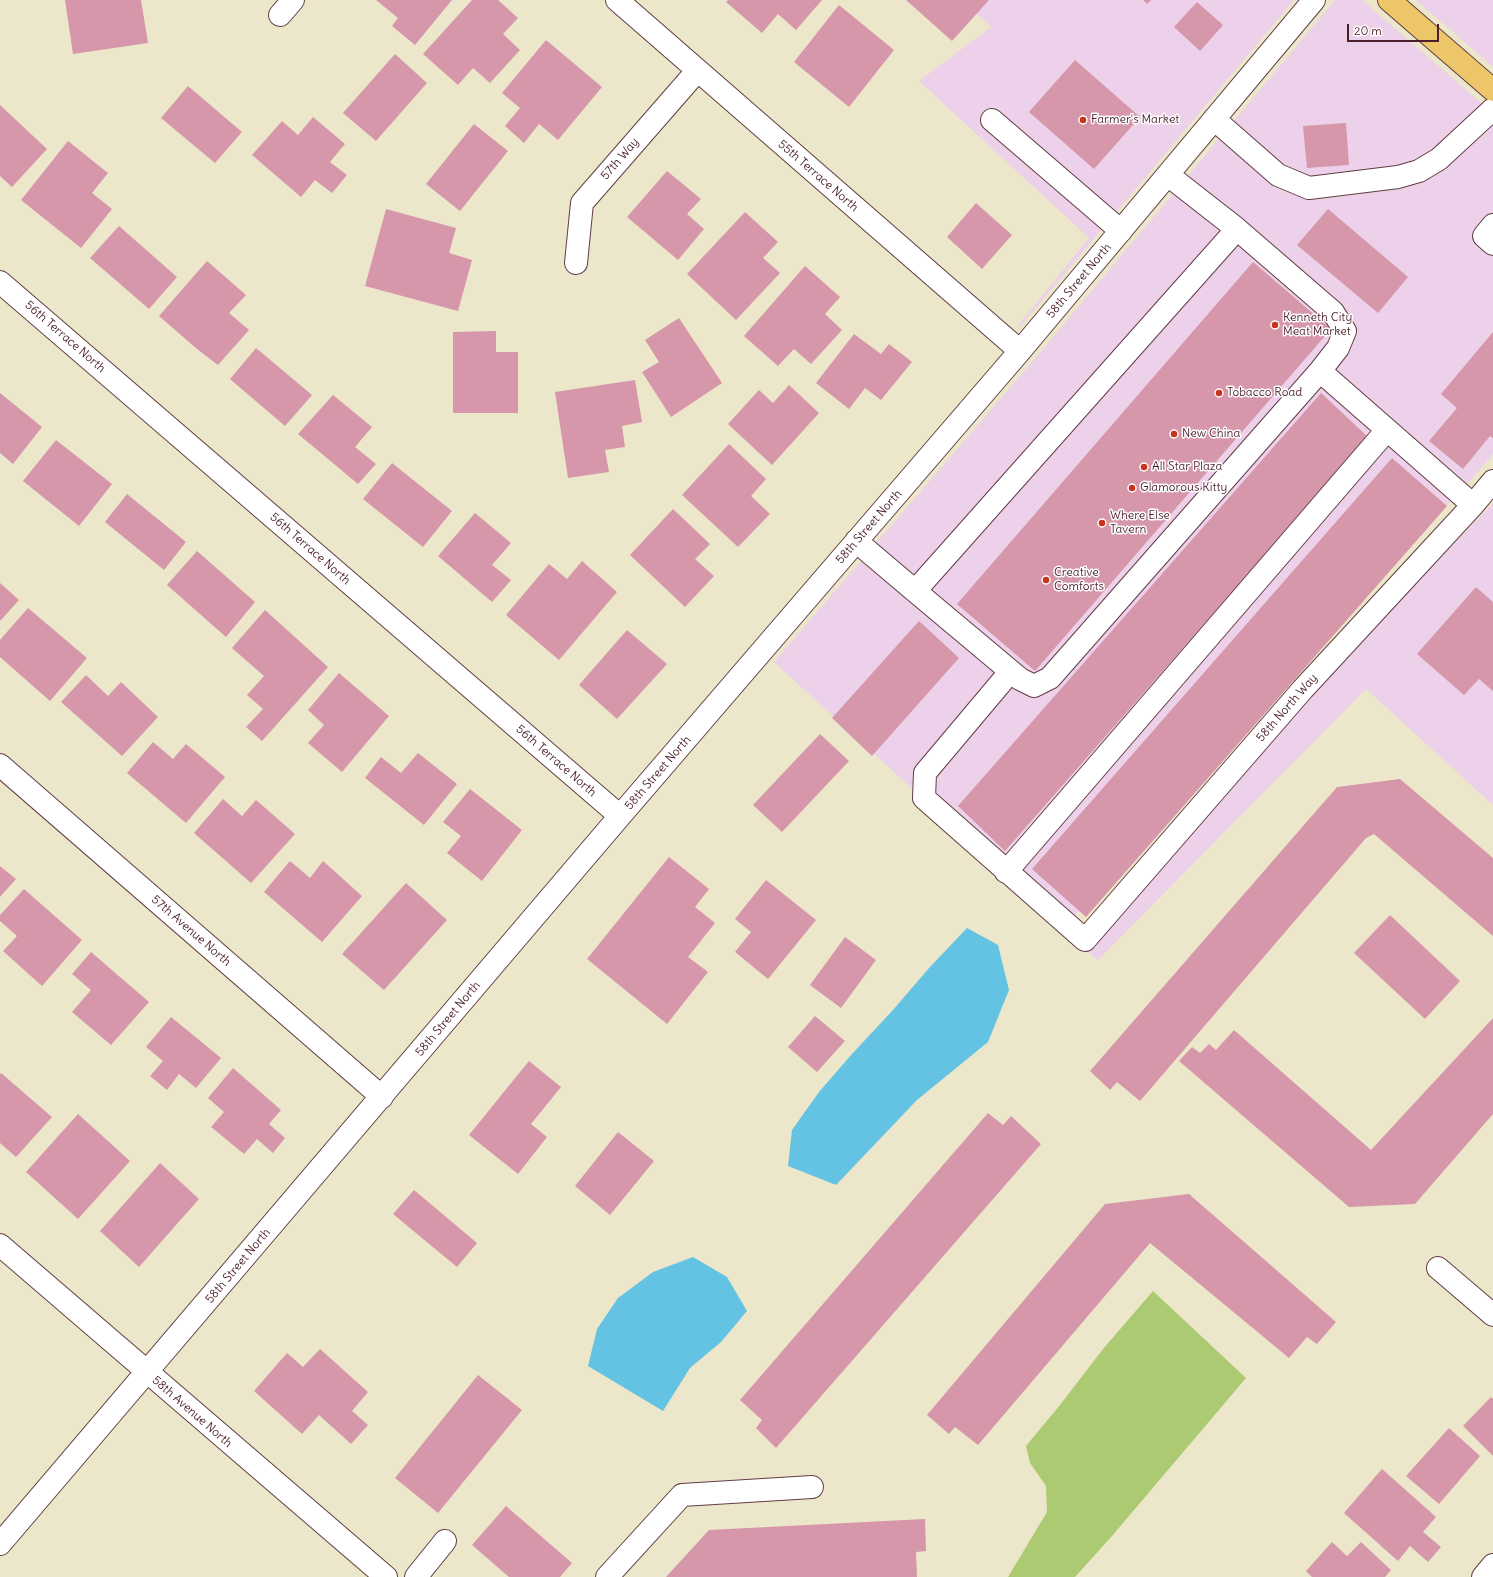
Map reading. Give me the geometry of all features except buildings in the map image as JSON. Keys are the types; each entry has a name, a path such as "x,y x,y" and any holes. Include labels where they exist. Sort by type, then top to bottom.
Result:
{"main road":[{"path":"1389,0 1493,90"}],"street":[{"name":"55th Terrace North","path":"617,0 1020,351"},
{"name":"58th Street North","path":"0,1544 620,816 1020,351 1314,0"},
{"name":"57th Way","path":"576,263 582,203 697,71"},
{"path":"1214,119 1278,175 1309,188 1398,177 1419,171 1440,159 1493,109"},
{"path":"992,120 1121,231"},
{"path":"856,541 1010,672 1020,680 1034,686 1050,678 1320,371 1338,348 1345,331 1333,312 1237,229 1168,175"},
{"path":"1493,225 1484,236 1493,244"},
{"path":"915,591 1237,229"},
{"name":"56th Terrace North","path":"0,282 620,816"},
{"path":"1320,371 1473,505"},
{"path":"1010,672 925,773 924,798 1006,872 1387,430"},
{"name":"58th North Way","path":"1006,872 1085,940 1303,689 1473,505 1493,481"},
{"name":"57th Avenue North","path":"0,766 382,1097"},
{"name":"58th Avenue North","path":"0,1245 386,1577"},
{"path":"1438,1268 1493,1315"},
{"path":"607,1577 682,1495 812,1487"},
{"path":"416,1577 445,1541"},
{"path":"1482,1577 1493,1565"}],"shaded area":[{"path":"962,0 1294,0 1020,327 1018,326 1089,238 919,81 991,27"},
{"path":"1335,0 1362,0 1493,113 1493,454 1469,482 1288,672 1064,928 774,662 1044,348"},
{"path":"1416,0 1493,0 1493,67"},
{"path":"1493,503 1493,805 1366,689 1098,960 1092,955 1087,950 1311,693"}],"green space":[{"path":"1153,1291 1246,1378 1112,1536 1075,1577 1008,1577 1047,1512 1046,1486 1030,1463 1026,1446 1103,1349"}],"water":[{"path":"967,928 998,945 1009,990 988,1042 917,1100 836,1185 788,1166 792,1130 819,1092 930,967"},
{"path":"693,1257 727,1277 747,1311 721,1342 690,1368 663,1411 588,1366 597,1329 618,1298 653,1272"}],"place":[{"name":"Farmer's Market","path":"1083,120"},
{"name":"Kenneth City Meat Market","path":"1275,325"},
{"name":"Tobacco Road","path":"1219,393"},
{"name":"New China","path":"1174,434"},
{"name":"All Star Plaza","path":"1144,467"},
{"name":"Glamorous Kitty","path":"1132,488"},
{"name":"Where Else Tavern","path":"1102,523"},
{"name":"Creative Comforts","path":"1046,580"}]}
